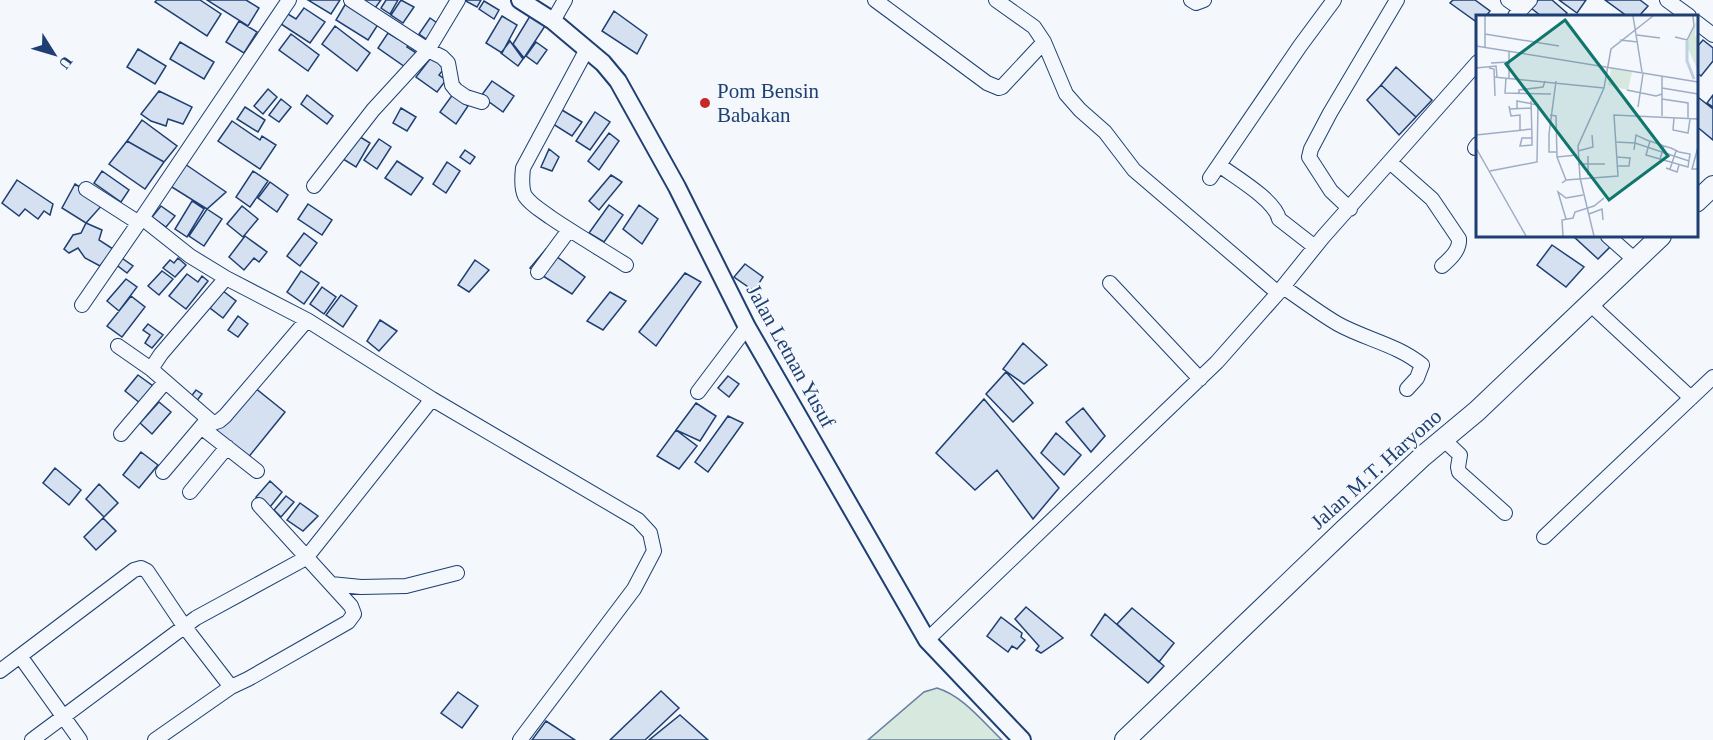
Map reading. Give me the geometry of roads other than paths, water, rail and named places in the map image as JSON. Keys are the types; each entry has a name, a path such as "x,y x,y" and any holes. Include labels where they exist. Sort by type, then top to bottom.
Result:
{"main road":[{"path":"1698,200 1713,186"},
{"name":"Jalan M.T. Haryono","path":"1125,740 1345,529 1423,456 1477,411 1660,237"}],"street":[{"path":"82,305 289,0"},
{"path":"351,0 428,50 435,52 448,63 452,85 456,90 466,97 482,102"},
{"path":"314,186 374,110 428,50 459,0"},
{"name":"Jalan Letnan Yusuf","path":"520,0 553,21 587,49 618,81 677,187 747,327 927,640 1022,740"},
{"path":"553,21 565,0"},
{"path":"875,0 987,83 999,88 1044,42"},
{"path":"996,0 1029,23 1044,42 1066,94 1105,132 1134,170 1281,290 1339,324 1414,358 1422,365 1417,378 1407,389"},
{"path":"1191,0 1196,3 1204,0"},
{"path":"1210,178 1334,0"},
{"path":"1350,209 1331,191 1309,157 1329,113 1397,0"},
{"path":"1508,0 1522,9"},
{"path":"1667,0 1688,15"},
{"path":"1698,24 1713,35"},
{"path":"587,49 523,168 522,180 526,197 538,209 626,265"},
{"path":"927,640 1200,379 1281,290 1315,247 1476,64"},
{"path":"1390,162 1432,199 1459,239 1460,244 1457,249 1442,266"},
{"path":"1219,165 1265,198 1278,212 1279,219 1315,247"},
{"path":"86,189 140,220 226,278 307,320 432,399 638,520 650,533 654,551 634,589 520,740"},
{"path":"538,272 569,230"},
{"path":"1609,237 1635,260"},
{"path":"151,369 160,354 226,278"},
{"path":"1110,283 1200,379"},
{"path":"1590,304 1691,398"},
{"path":"163,472 205,423 219,421 225,416 307,320"},
{"path":"698,393 747,327"},
{"path":"118,346 151,369 227,447 258,471"},
{"path":"1544,537 1713,377"},
{"path":"121,434 165,382"},
{"path":"32,740 184,626 306,558 432,399"},
{"path":"1443,439 1460,455 1459,472 1505,513"},
{"path":"190,492 227,447"},
{"path":"156,740 231,687 353,618 351,606 259,505"},
{"path":"0,671 134,570 141,568 147,571 184,626 231,687"},
{"path":"331,584 361,587 406,586 457,573"},
{"path":"20,656 80,740"}],"place":[{"name":"Pom Bensin Babakan","path":"705,103"}]}
